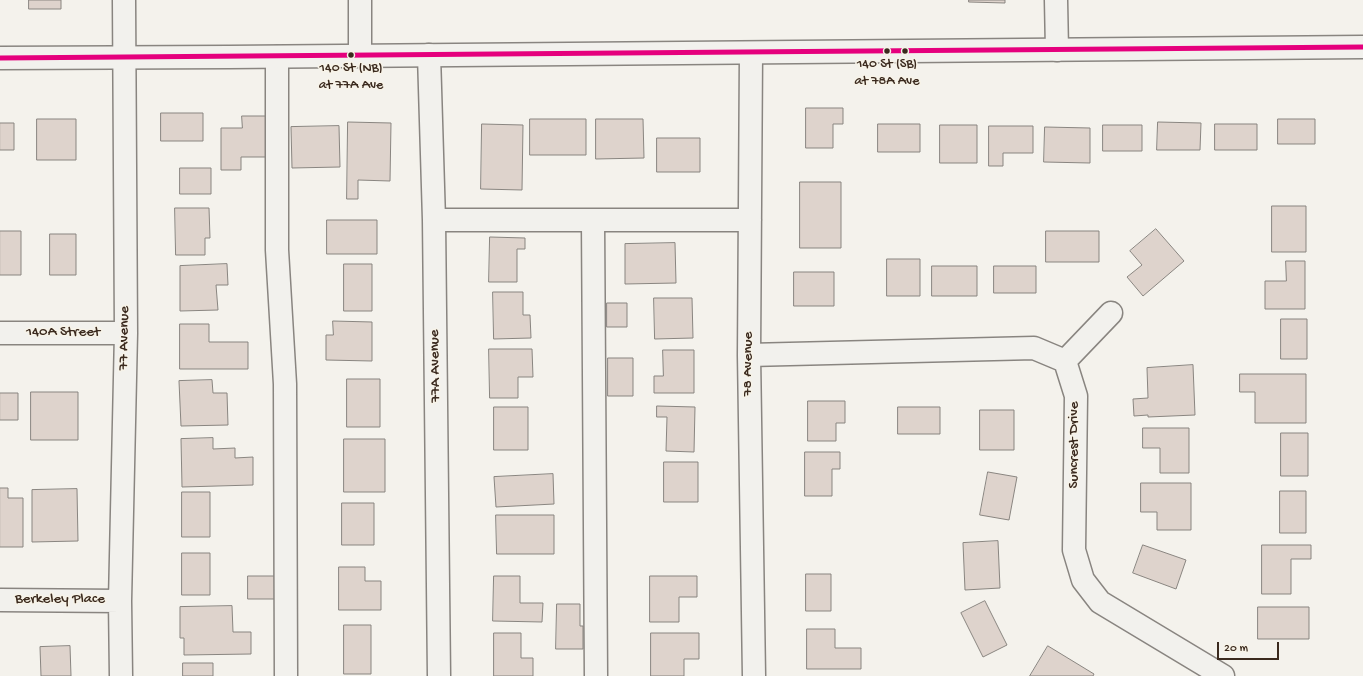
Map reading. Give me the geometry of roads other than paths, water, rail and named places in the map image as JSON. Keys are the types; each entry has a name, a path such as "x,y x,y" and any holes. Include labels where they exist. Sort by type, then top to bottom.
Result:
{"street":[{"name":"77 Avenue","path":"122,676 120,601 126,333 124,0"},
{"path":"360,0 360,56"},
{"path":"1056,0 1057,50"},
{"path":"0,58 1363,48"},
{"name":"78 Avenue","path":"751,53 749,355 754,676"},
{"name":"77A Avenue","path":"429,55 434,220 439,676"},
{"path":"277,57 277,250 285,384 286,676"},
{"path":"434,220 750,220"},
{"path":"592,220 596,676"},
{"path":"749,355 1034,348 1065,361 1111,312"},
{"name":"140A Street","path":"0,333 126,333"},
{"name":"Suncrest Drive","path":"1065,361 1076,396 1074,550 1083,580 1100,602 1223,676"},
{"name":"Berkeley Place","path":"0,600 120,601"}],"place":[{"name":"140 St (SB) at 78A Ave","path":"887,51"},
{"name":"140 St (NB) at 77A Ave","path":"351,55"}]}
